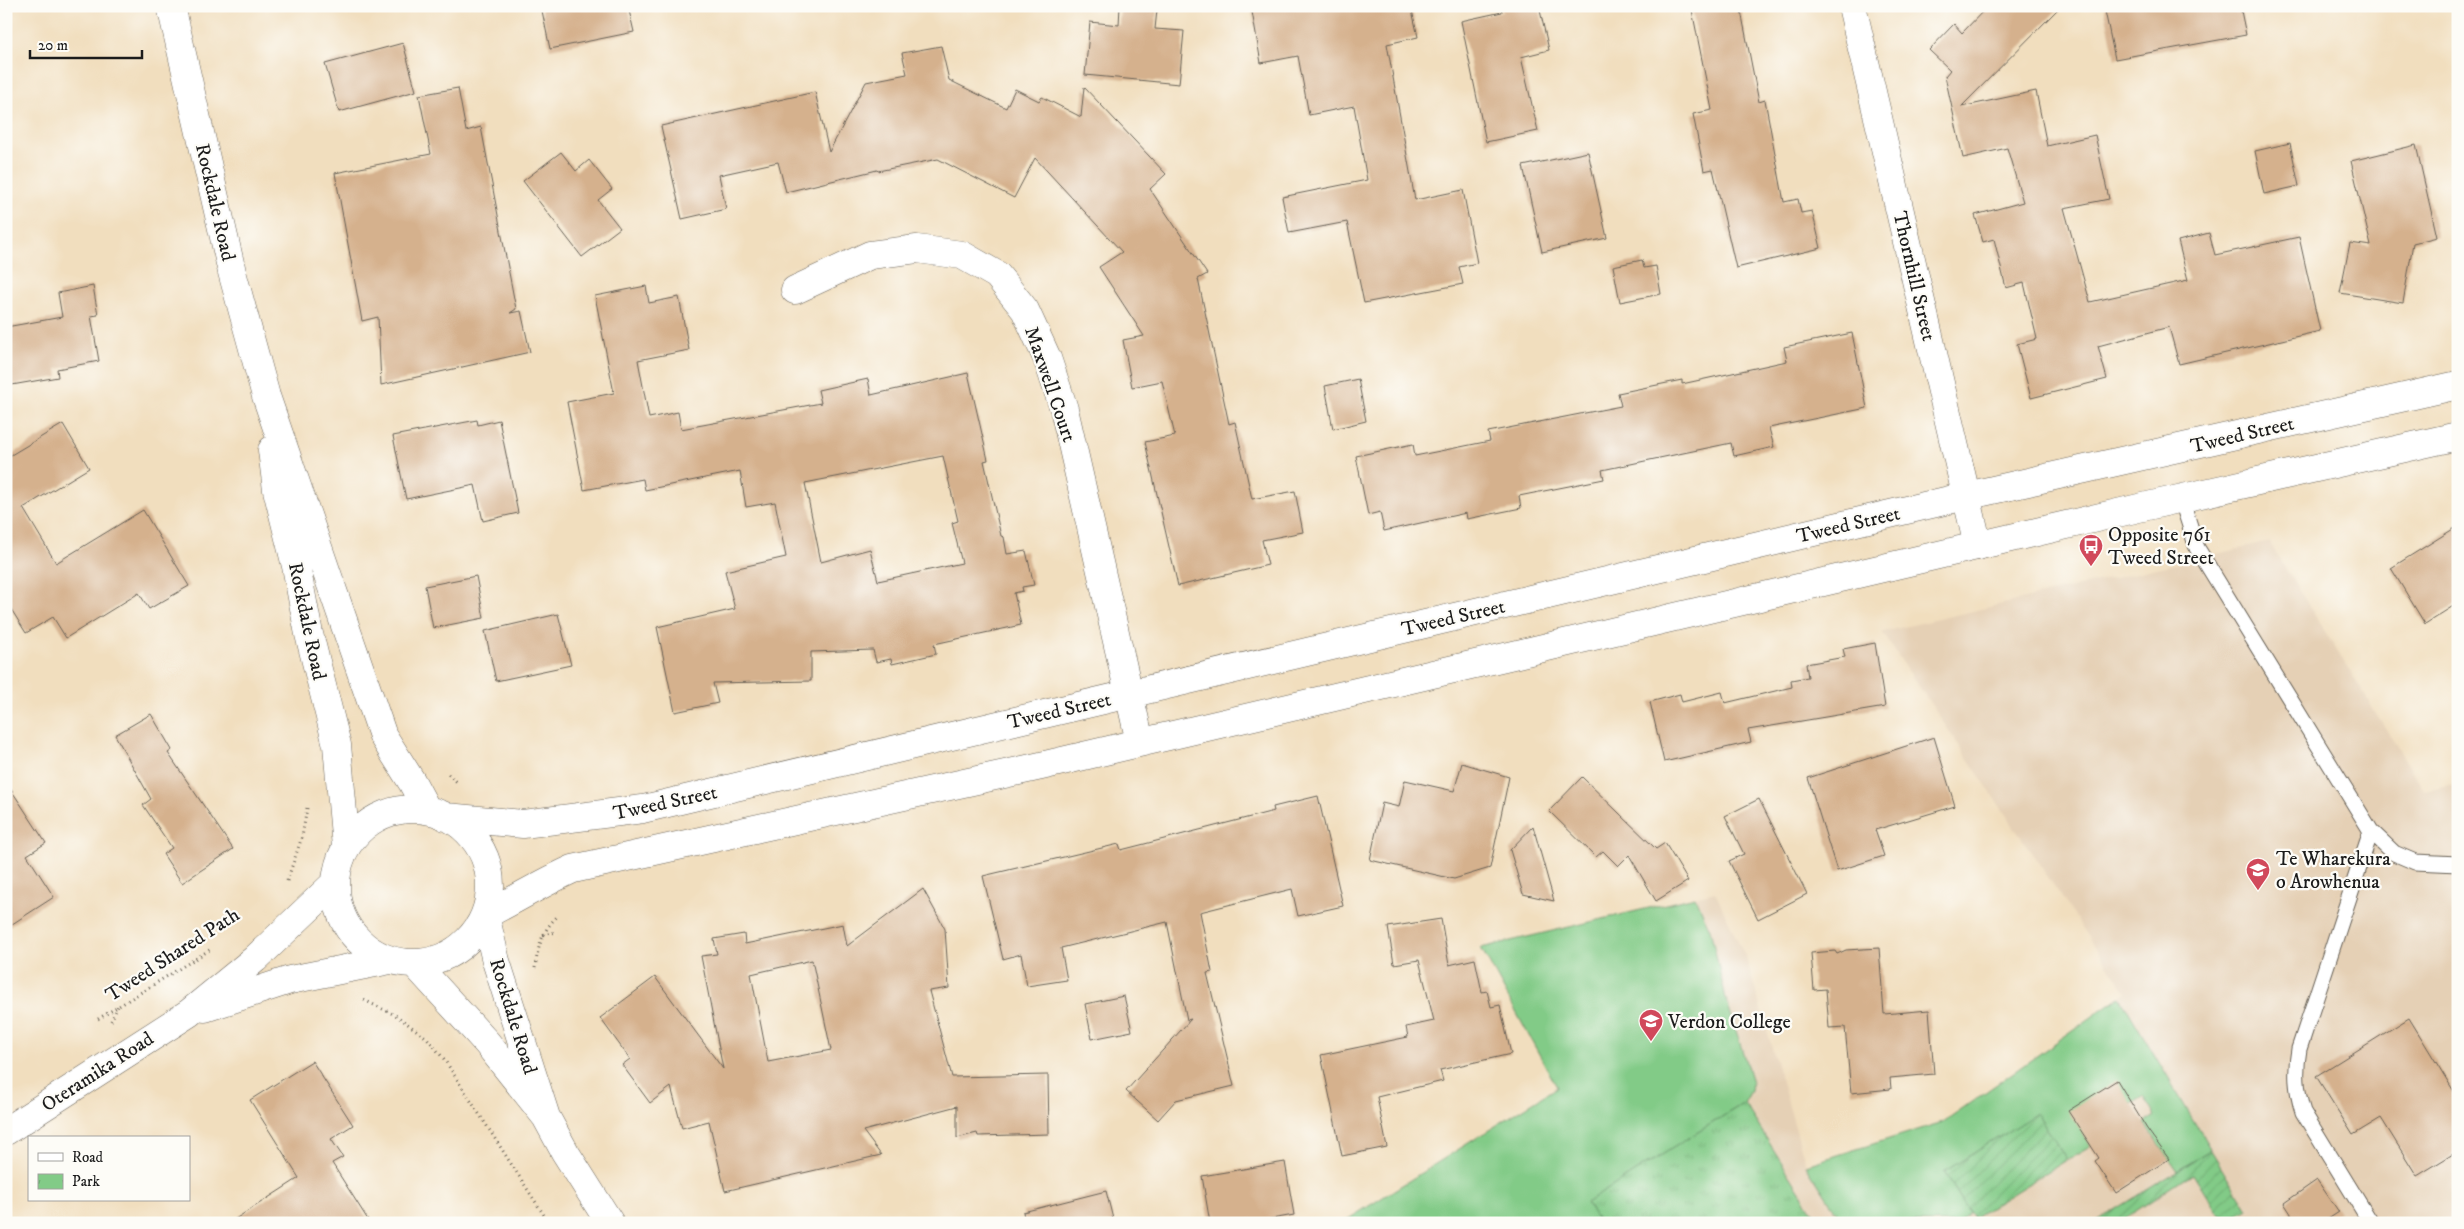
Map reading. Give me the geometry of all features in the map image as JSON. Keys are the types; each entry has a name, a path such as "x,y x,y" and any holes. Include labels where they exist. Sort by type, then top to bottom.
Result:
{"main road":[{"name":"Rockdale Road","path":"171,6 232,272 266,396 383,736 412,782 437,813"},
{"name":"Thornhill Street","path":"1852,6 1978,546"},
{"name":"Maxwell Court","path":"795,290 870,255 917,249 962,255 997,275 1026,310 1047,358 1064,409 1140,742"},
{"name":"Tweed Street","path":"437,813 523,824 643,809 1966,496 2458,385"},
{"name":"Rockdale Road","path":"266,396 277,490 296,566 309,634 337,745 346,847"},
{"path":"486,914 536,886 573,869 1041,766 2181,498 2458,436"},
{"path":"404,810 437,813 466,829 480,847 489,869 490,892 486,914 474,934 458,950 437,960 402,962 367,949 349,931 338,908 335,883 339,864 346,847 361,828 381,816 404,810"},
{"name":"Oteramika Road","path":"6,1131 189,1013 255,959 335,883"},
{"name":"Rockdale Road","path":"486,914 496,961 546,1117"},
{"name":"Rockdale Road","path":"402,962 487,1043 546,1117 565,1152 610,1223"},
{"name":"Oteramika Road","path":"189,1013 290,980 402,962"}],"lane":[{"path":"2181,498 2197,548 2371,831 2394,854 2415,862 2458,864"},
{"path":"2371,831 2299,1049 2295,1068 2296,1092 2303,1112 2371,1223"}],"path":[{"path":"445,771 458,783 467,787"},
{"path":"287,883 302,837 308,801"},
{"path":"534,972 542,935 547,925 561,913"},
{"path":"542,935 556,932"},
{"name":"Tweed Shared Path","path":"98,1019 214,947"},
{"path":"355,997 397,1016 427,1038 444,1059 549,1223"}],"shaded area":[{"name":"Te Wharekura o Arowhenua","path":"2269,542 2424,790 2458,783 2458,1223 1342,1223 1557,1087 1481,948 1715,892 1746,958 1806,1165 1943,1122 2126,992 1882,632"}],"green space":[{"path":"1695,897 1710,929 1725,995 1752,1082 1751,1091 1744,1103 1587,1203 1599,1223 1342,1223 1557,1087 1481,948"},
{"path":"2120,997 2211,1150 2177,1171 2144,1123 2155,1116 2143,1097 2083,1134 2091,1146 2067,1160 2037,1114 1944,1172 1969,1211 1967,1215 1956,1223 1843,1223 1806,1165 1943,1122"},
{"path":"1744,1103 1820,1223 1599,1223 1586,1203"},
{"path":"2037,1113 2067,1160 1973,1218 1944,1172"},
{"path":"2211,1150 2247,1209 2227,1221 2217,1212 2193,1173 2118,1223 2094,1223"}],"building":[{"path":"541,6 628,6 634,32 550,49"},
{"path":"1120,6 1157,10 1155,29 1184,31 1179,84 1085,75 1090,22 1119,25"},
{"path":"1251,6 1411,6 1418,37 1387,44 1415,200 1463,190 1477,263 1459,267 1463,284 1364,303 1347,222 1289,233 1282,197 1367,180 1354,106 1309,115 1298,56 1261,63"},
{"path":"1501,6 1539,6 1549,50 1521,57 1538,131 1486,142 1461,21 1502,12"},
{"path":"1712,6 1740,6 1759,102 1765,100 1784,202 1798,199 1801,213 1812,211 1821,248 1736,268 1713,169 1704,171 1693,114 1712,110 1692,10"},
{"path":"1988,6 2061,6 1961,107 2036,91 2047,146 2095,135 2109,199 2064,208 2090,302 2188,280 2178,241 2209,233 2215,255 2299,237 2320,331 2179,364 2169,327 2098,346 2107,379 2031,398 2017,344 2037,339 2024,283 2006,288 1994,239 1983,242 1975,215 2023,202 2007,148 1963,158 1945,76 1950,70 1929,50 1954,24 1962,33"},
{"path":"2104,6 2240,6 2246,35 2115,59"},
{"path":"403,43 416,91 339,112 325,64"},
{"path":"941,46 949,80 1006,108 1015,89 1039,101 1042,97 1081,117 1084,87 1166,174 1150,189 1207,274 1198,279 1229,424 1235,422 1252,499 1295,491 1303,532 1262,540 1268,565 1178,586 1145,442 1175,436 1162,381 1132,387 1123,340 1144,336 1099,267 1122,252 1035,158 1014,198 938,159 877,170 786,192 778,162 719,175 726,209 682,219 661,126 815,92 829,152 866,82 907,74 902,53"},
{"path":"458,88 466,131 481,127 516,309 510,313 521,311 530,352 381,385 378,317 362,321 335,173 431,154 419,95"},
{"path":"2290,143 2299,186 2264,194 2255,151"},
{"path":"2416,145 2437,237 2413,243 2403,303 2340,293 2350,243 2371,246 2351,161"},
{"path":"561,152 576,171 589,160 612,189 598,200 620,228 582,257 523,181"},
{"path":"1588,152 1607,238 1542,252 1523,166"},
{"path":"1642,260 1644,268 1656,266 1661,294 1620,302 1613,266"},
{"path":"93,286 98,315 91,316 99,361 57,369 58,377 6,386 6,327 62,317 58,293"},
{"path":"646,286 649,303 679,297 689,350 638,360 649,418 678,412 681,429 821,403 818,390 868,379 871,395 968,373 988,460 984,461 1001,536 1004,537 1007,554 1026,551 1034,585 1022,587 1023,591 1014,593 1021,625 934,644 936,654 892,664 891,659 876,662 873,650 811,652 811,681 713,683 718,703 675,712 657,627 735,609 725,571 786,557 775,502 746,507 740,471 645,490 643,479 584,490 567,402 614,393 595,296","holes":["943,456 958,521 952,523 962,563 878,581 870,549 821,562 805,483"]},
{"path":"1852,333 1867,408 1769,428 1774,447 1734,456 1731,443 1602,470 1604,479 1519,496 1521,508 1467,519 1466,513 1384,531 1380,512 1368,515 1356,456 1413,444 1415,456 1490,441 1488,432 1621,406 1618,393 1682,380 1682,384 1787,361 1784,347"},
{"path":"1358,379 1366,421 1333,429 1325,386"},
{"path":"477,420 478,425 499,420 518,513 483,521 475,485 406,499 393,436"},
{"path":"63,424 89,468 23,508 56,563 143,510 189,586 149,609 139,593 66,638 53,617 26,633 6,601 6,458"},
{"path":"2458,526 2458,603 2425,624 2391,568"},
{"path":"476,576 484,618 433,628 425,586"},
{"path":"558,614 571,665 496,681 485,631"},
{"path":"1875,643 1885,707 1748,730 1751,742 1664,762 1650,702 1680,694 1682,702 1722,692 1725,703 1792,687 1791,680 1808,677 1806,664 1845,657 1843,649"},
{"path":"151,714 172,750 168,753 233,849 182,883 163,854 172,848 143,805 151,799 115,735"},
{"path":"1934,737 1955,806 1875,830 1884,856 1837,871 1808,778"},
{"path":"1462,763 1509,777 1490,868 1454,879 1370,860 1382,803 1399,807 1405,780 1454,791"},
{"path":"1582,777 1656,849 1665,843 1688,881 1656,901 1629,855 1618,866 1603,851 1596,857 1549,811"},
{"path":"6,782 46,843 27,855 54,897 6,928"},
{"path":"1318,796 1343,906 1298,916 1292,889 1200,912 1212,972 1207,973 1234,1086 1176,1100 1158,1120 1126,1091 1191,1019 1187,1020 1167,922 1061,948 1067,980 1027,986 1021,954 1003,959 983,876 1119,844 1121,850 1274,811 1273,807"},
{"path":"1759,799 1807,894 1758,919 1729,861 1744,854 1725,816"},
{"path":"1533,826 1554,901 1523,894 1510,850"},
{"path":"923,889 945,929 949,988 929,991 952,1077 1048,1075 1049,1134 978,1136 977,1133 957,1138 957,1106 863,1131 881,1155 725,1191 709,1121 682,1128 671,1087 650,1103 622,1065 630,1059 600,1018 655,977 723,1069 701,956 717,954 714,939 744,934 745,944 843,924 847,946","holes":["812,960 831,1050 768,1062 751,974"]},
{"path":"1441,919 1449,965 1475,959 1482,992 1487,991 1491,1007 1500,1005 1511,1054 1440,1070 1443,1081 1377,1097 1387,1147 1342,1156 1321,1055 1408,1037 1406,1027 1434,1021 1419,960 1394,964 1388,927"},
{"path":"1879,948 1884,1014 1929,1010 1934,1074 1890,1078 1891,1089 1851,1093 1845,1027 1829,1028 1826,989 1814,990 1811,953 1835,951 1837,954 1846,950"},
{"path":"1124,996 1132,1031 1092,1039 1085,1004"},
{"path":"2409,1018 2458,1098 2458,1151 2417,1176 2381,1118 2353,1135 2316,1076"},
{"path":"312,1061 353,1125 331,1139 343,1157 332,1163 370,1223 229,1223 299,1178 250,1100"},
{"path":"2117,1080 2147,1129 2169,1159 2116,1193 2095,1161 2099,1158 2068,1111"},
{"path":"1285,1162 1294,1215 1249,1223 1210,1223 1202,1176"},
{"path":"2317,1180 2339,1212 2322,1223 2297,1223 2284,1203"},
{"path":"1106,1191 1114,1223 1025,1223 1023,1212"}],"place":[{"name":"Opposite 761 Tweed Street","path":"2091,567"},
{"name":"Te Wharekura o Arowhenua","path":"2258,891"},
{"name":"Verdon College","path":"1651,1042"}]}
